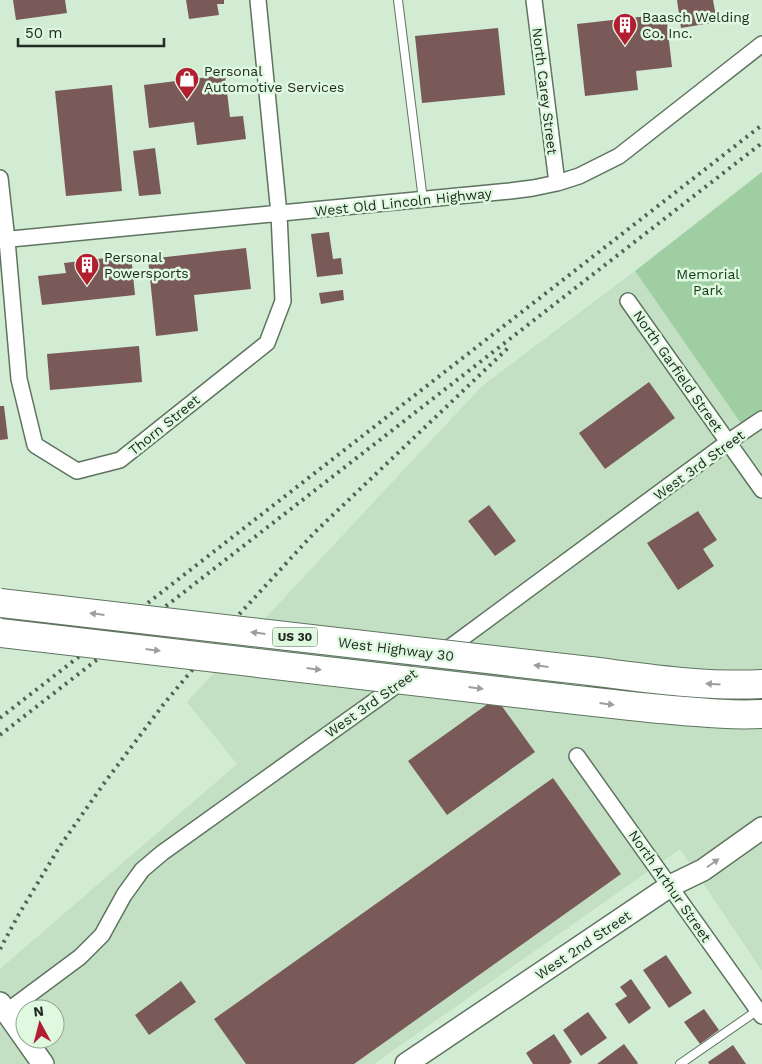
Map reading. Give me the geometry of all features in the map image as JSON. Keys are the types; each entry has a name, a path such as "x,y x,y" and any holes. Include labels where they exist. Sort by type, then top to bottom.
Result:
{"highway":[{"name":"West Highway 30","path":"0,603 682,682 721,685 762,684"},
{"name":"US 30","path":"0,633 631,707 720,714 762,714"}],"street":[{"name":"Thorn Street","path":"4,240 19,379 35,446 77,471 120,460 268,343 283,301 279,214 258,0"},
{"name":"North Carey Street","path":"534,0 557,183"},
{"name":"West Old Lincoln Highway","path":"4,240 422,200 533,188 557,183 579,176 618,156 762,44"},
{"path":"0,178 4,240"},
{"name":"North Garfield Street","path":"628,300 762,490"},
{"name":"West 3rd Street","path":"3,1007 80,957 102,935 124,896 142,870 162,853 457,642 728,442 762,419"},
{"name":"North Arthur Street","path":"578,756 760,1011"},
{"name":"West 2nd Street","path":"413,1062 670,886 703,870 762,828"},
{"path":"3,1007 42,1064"}],"lane":[{"path":"398,0 422,200"},
{"path":"680,1064 760,1011"}],"shaded area":[{"path":"635,271 742,425 762,410 762,971 680,849 374,1064 0,1064 0,969 237,764 187,702 482,386"}],"green space":[{"name":"Memorial Park","path":"762,172 762,410 742,425 635,271"}],"building":[{"path":"13,0 65,0 67,13 16,20"},
{"path":"186,0 224,0 224,4 217,4 219,15 189,19"},
{"path":"677,0 713,0 717,22 681,28"},
{"name":"Baasch Welding Co. Inc.","path":"666,14 672,67 636,71 638,90 585,96 577,24"},
{"path":"498,28 505,95 422,103 415,36"},
{"name":"Personal Automotive Services","path":"225,75 230,117 243,116 246,139 197,145 194,122 149,128 144,85"},
{"path":"112,85 122,191 66,196 55,91"},
{"path":"155,148 161,194 139,196 133,151"},
{"path":"329,232 333,259 341,258 343,274 317,277 311,234"},
{"path":"246,248 251,289 194,295 198,331 156,336 148,259"},
{"name":"Personal Powersports","path":"131,255 135,295 42,305 38,276 66,273 64,263"},
{"path":"343,290 344,300 321,304 319,293"},
{"path":"139,346 142,382 50,390 47,354"},
{"path":"649,382 675,418 605,469 579,433"},
{"path":"0,406 4,406 8,439 0,440"},
{"path":"489,505 516,541 495,556 468,521"},
{"path":"698,511 717,540 703,549 714,566 678,590 647,543"},
{"path":"496,698 535,752 447,815 408,761"},
{"path":"553,778 621,874 354,1064 246,1064 214,1019"},
{"path":"666,955 692,993 669,1008 643,970"},
{"path":"631,979 651,1008 629,1024 615,1004 627,996 620,987"},
{"path":"181,981 196,1002 149,1035 135,1015"},
{"path":"704,1009 719,1030 700,1044 684,1022"},
{"path":"588,1012 607,1038 581,1056 563,1030"},
{"path":"554,1034 572,1062 569,1064 533,1064 526,1053"},
{"path":"624,1044 637,1064 597,1064"},
{"path":"733,1045 746,1064 709,1064 708,1062"}],"railway":[{"path":"0,718 762,125"},
{"path":"0,735 762,143"},
{"path":"0,949 60,846 105,782 163,705 233,621 315,532 508,348"}],"place":[{"name":"Baasch Welding Co. Inc.","path":"625,46"},
{"name":"Personal Automotive Services","path":"187,100"},
{"name":"Personal Powersports","path":"87,286"}]}
